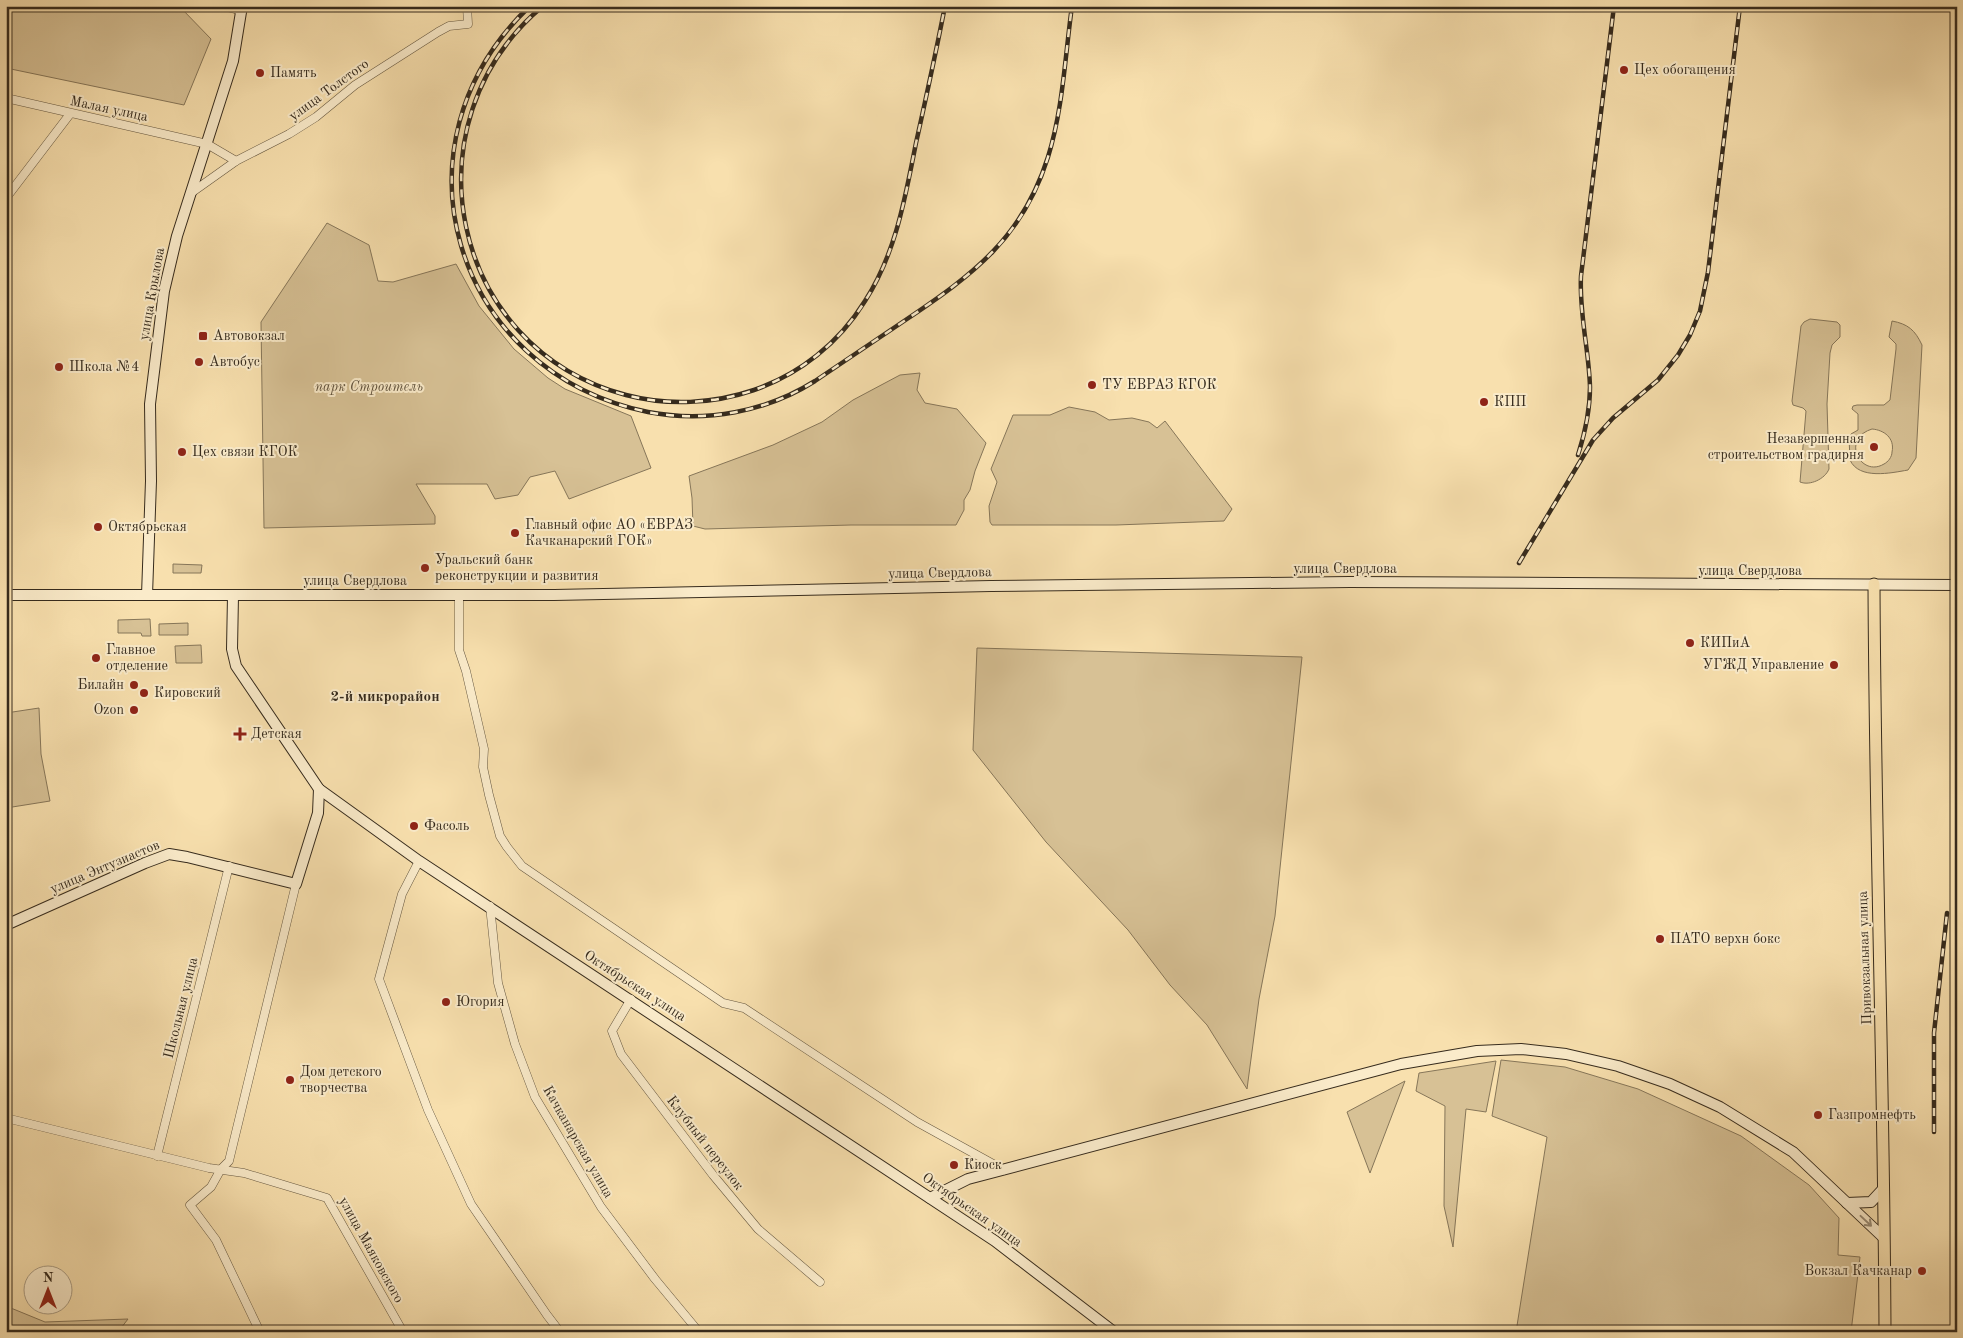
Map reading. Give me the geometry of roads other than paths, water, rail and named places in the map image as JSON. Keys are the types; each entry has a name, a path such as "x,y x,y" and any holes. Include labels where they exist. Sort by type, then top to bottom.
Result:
{"main road":[{"name":"Привокзальная улица","path":"1874,584 1885,1332"}],"street":[{"path":"222,6 242,9"},
{"name":"улица Толстого","path":"191,193 236,161 289,134 316,117 355,85 438,32 449,26 468,24 467,6"},
{"name":"улица Крылова","path":"147,595 151,481 150,404 164,291 177,236 233,61 242,9"},
{"name":"Малая улица","path":"6,98 207,144 236,161"},
{"path":"6,198 70,114"},
{"name":"улица Свердлова","path":"6,595 459,595 1350,582 1957,584"},
{"path":"459,595 459,650 466,671 484,749 483,767 489,795 500,836 506,848 522,866 723,1002 744,1008 917,1122 1004,1170"},
{"name":"Октябрьская улица","path":"233,596 232,649 236,666 319,789 419,860 995,1241 1114,1332"},
{"path":"260,1332 216,1240 190,1205 211,1187 221,1169 229,1161 296,884 318,813 319,789"},
{"name":"улица Энтузиастов","path":"6,925 169,854 187,856 296,884"},
{"path":"419,860 402,894 380,979 428,1110 470,1204 546,1315 560,1332"},
{"name":"Школьная улица","path":"157,1156 229,866"},
{"name":"Качканарская улица","path":"490,906 498,982 515,1044 535,1097 601,1207 655,1279 700,1332"},
{"name":"Клубный переулок","path":"630,999 612,1031 621,1054 713,1175 758,1229 820,1282"},
{"path":"930,1198 968,1179 1402,1064 1477,1051 1521,1050 1566,1054 1618,1066 1670,1084 1720,1107 1793,1152 1884,1238"},
{"name":"улица Маяковского","path":"6,1118 209,1168 244,1172 327,1198 403,1332"},
{"path":"1847,1203 1871,1202 1884,1188"}],"railway":[{"path":"530,6 485,61 459,122 452,185 461,246 486,302 527,351 581,389 648,412 692,416 735,412 756,407 796,392 954,286 993,251 1010,232 1025,210 1038,185 1048,157 1057,120 1072,6"},
{"path":"543,6 499,54 472,109 462,168 466,226 485,282 519,331 566,370 626,395 642,399 674,402 707,401 723,398 738,395 771,383 802,366 817,355 831,343 855,316 876,283 898,225 945,6"},
{"path":"1578,455 1587,421 1590,387 1581,304 1581,276 1614,6"},
{"path":"1519,563 1593,440 1613,418 1658,380 1678,355 1690,335 1700,311 1708,272 1740,6"},
{"path":"1957,794 1954,851 1957,1272"},
{"path":"1934,1132 1934,1033 1947,913"}],"place":[{"name":"Цех обогащения","path":"1624,70"},
{"name":"Память","path":"260,73"},
{"name":"Автовокзал","path":"203,336"},
{"name":"Автобус","path":"199,362"},
{"name":"Школа №4","path":"59,367"},
{"name":"ТУ ЕВРАЗ КГОК","path":"1092,385"},
{"name":"КПП","path":"1484,402"},
{"name":"Незавершенная строительством градирня","path":"1874,447"},
{"name":"Цех связи КГОК","path":"182,452"},
{"name":"Октябрьская","path":"98,527"},
{"name":"Главный офис АО «ЕВРАЗ Качканарский ГОК»","path":"515,533"},
{"name":"Уральский банк реконструкции и развития","path":"425,568"},
{"name":"КИПиА","path":"1690,643"},
{"name":"Главное отделение","path":"96,658"},
{"name":"УГЖД Управление","path":"1834,665"},
{"name":"Билайн","path":"134,685"},
{"name":"Кировский","path":"144,693"},
{"name":"Ozon","path":"134,710"},
{"name":"Детская","path":"240,734"},
{"name":"Фасоль","path":"414,826"},
{"name":"ПАТО верхн бокс","path":"1660,939"},
{"name":"Югория","path":"446,1002"},
{"name":"Дом детского творчества","path":"290,1080"},
{"name":"Газпромнефть","path":"1818,1115"},
{"name":"Киоск","path":"954,1165"},
{"name":"Вокзал Качканар","path":"1922,1271"}],"district":[{"name":"2-й микрорайон","path":"385,697"}],"park label":[{"name":"парк Строитель","path":"369,387"}]}
